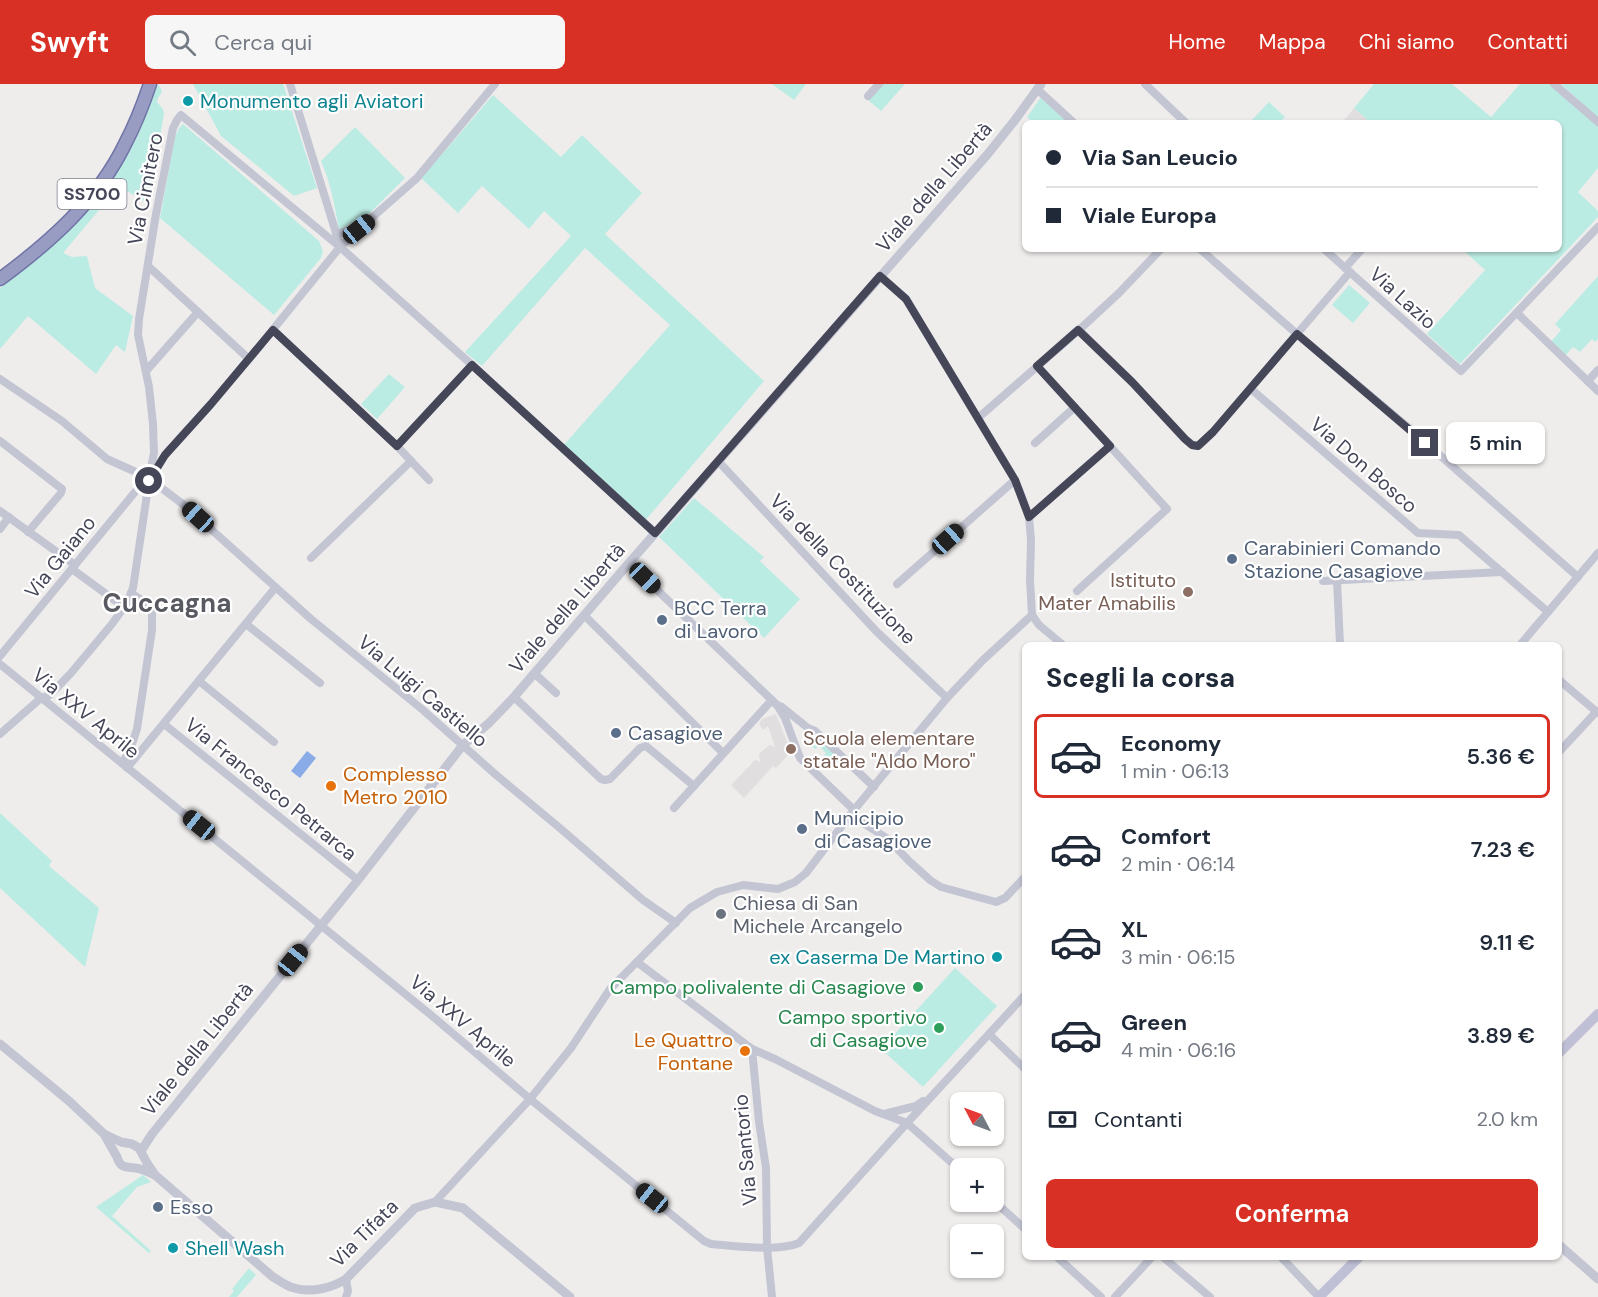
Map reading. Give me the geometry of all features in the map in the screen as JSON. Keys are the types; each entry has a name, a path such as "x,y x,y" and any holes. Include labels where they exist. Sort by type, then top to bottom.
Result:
{"highway":[{"name":"SS700","path":"0,279 55,236 105,178 124,146 150,84"}],"main road":[{"path":"1562,1050 1598,1014"},
{"path":"1319,1297 1356,1260"}],"street":[{"path":"290,84 340,247 655,533"},
{"name":"Via Gaiano","path":"0,656 340,247 417,178 495,84"},
{"path":"868,96 879,84"},
{"path":"1145,84 1183,120"},
{"path":"1554,84 1598,123"},
{"path":"1039,87 1071,120"},
{"name":"Viale della Libertà","path":"142,1153 152,1134 358,880 463,745 514,697 987,155 1039,87"},
{"name":"Via Cimitero","path":"0,734 41,698 50,694 71,673 124,607 133,588 154,453 153,424 146,371 138,335 139,319 173,128 181,115 340,247"},
{"path":"1598,227 1517,313 1598,391"},
{"path":"336,234 359,229"},
{"path":"978,418 1119,293 1158,252"},
{"path":"1203,252 1409,428 1578,578"},
{"name":"Via Lazio","path":"1327,252 1461,371 1517,313"},
{"path":"1078,330 1132,382 1185,439 1192,445 1198,446 1251,389 1324,303 1360,252"},
{"path":"148,266 249,359"},
{"path":"880,276 906,299 1015,480 1029,517 1032,615 1039,625 1059,642"},
{"path":"146,371 198,312"},
{"path":"273,330 397,446 429,480"},
{"path":"397,446 472,365"},
{"path":"1037,366 1167,509 1077,591"},
{"path":"1588,381 1598,370"},
{"name":"Via Luigi Castiello","path":"2,383 62,421 107,459 149,479 184,505 311,619 423,710 643,900 676,923"},
{"name":"Via Don Bosco","path":"1251,389 1419,533 1459,535 1548,612"},
{"path":"1035,443 1075,407"},
{"path":"0,441 62,489 28,531"},
{"path":"1029,517 1110,446"},
{"path":"311,558 411,461"},
{"name":"Via della Costituzione","path":"718,461 877,632 947,698"},
{"path":"897,584 1015,480"},
{"path":"0,511 124,607"},
{"path":"0,529 9,517"},
{"path":"1523,642 1598,553"},
{"path":"629,563 774,703 785,718 800,758 855,810"},
{"path":"1323,581 1502,572"},
{"path":"1336,580 1340,642"},
{"path":"125,766 164,724 275,588"},
{"path":"125,766 137,729 143,700 152,630 152,609 131,593"},
{"path":"584,615 723,753"},
{"path":"435,1202 530,1099 571,1048 610,989 690,908 717,892 743,885 778,889 795,882 806,873 947,698 983,660 1032,615"},
{"path":"246,624 320,683"},
{"name":"Via XXV Aprile","path":"0,664 704,1241 711,1244 767,1247 793,1246 799,1243 1022,998"},
{"path":"534,673 556,693"},
{"path":"199,681 274,742"},
{"path":"1562,683 1597,712 1562,749"},
{"path":"514,697 597,777 610,779 621,763 646,746 694,786"},
{"path":"774,703 782,706 814,731 874,787"},
{"path":"674,808 723,753 774,703"},
{"name":"Via Francesco Petrarca","path":"164,724 358,880"},
{"path":"846,822 860,821 888,839 909,861 941,887 996,902 1005,898 1022,880"},
{"path":"637,962 752,1049 883,1114 907,1123 950,1161"},
{"path":"989,1034 1022,1066"},
{"name":"Via Tifata","path":"0,1044 69,1101 104,1134 123,1167 155,1175"},
{"name":"Via Santorio","path":"752,1049 766,1168 767,1247 772,1297"},
{"path":"883,1114 916,1106 934,1093"},
{"name":"Via Tifata","path":"104,1134 136,1145 155,1175 273,1276 294,1288 328,1288 346,1280 415,1208 435,1202"},
{"name":"Viale della Libertà","path":"130,1144 152,1134"},
{"path":"117,1157 122,1147 130,1144"},
{"path":"134,1168 140,1163 142,1153"},
{"path":"435,1202 463,1208 570,1297"},
{"path":"1004,1210 1022,1226"},
{"path":"1562,1248 1598,1279"},
{"path":"1060,1260 1101,1297"},
{"path":"1115,1297 1149,1260"},
{"path":"1167,1260 1209,1297"},
{"path":"1284,1260 1319,1297"},
{"path":"346,1280 348,1291 346,1297"}],"shaded area":[{"path":"1354,108 1368,120 1344,120"},
{"path":"776,714 791,752 776,768 773,766 744,798 731,785 755,760 760,762 759,754 769,745 775,747 768,726 763,730 759,724 762,719"}],"green space":[{"path":"193,84 283,84 317,188 294,196 221,136"},
{"path":"772,84 806,84 794,100"},
{"path":"883,84 905,84 881,111 868,100"},
{"path":"1374,84 1452,84 1491,117 1520,84 1551,84 1598,126 1598,168 1578,192 1598,211 1598,217 1460,364 1427,334 1485,270 1465,252 1562,252 1562,120 1368,120 1354,108"},
{"path":"1561,84 1598,84 1598,118"},
{"path":"156,85 160,86 162,92 157,102 164,114 148,204 119,186 63,253 72,257 87,256 95,288 133,316 125,352 116,345 96,374 28,316 0,349 0,288 63,235 100,195 130,150 142,125"},
{"path":"493,95 561,157 582,135 642,193 605,234 764,381 644,522 562,447 670,325 585,248 482,366 465,352 571,236 544,211 529,229 482,186 458,213 420,177"},
{"path":"1041,97 1066,120 1030,120 1027,117"},
{"path":"1269,102 1285,117 1282,120 1252,120"},
{"path":"183,124 319,241 323,251 321,258 274,315 160,218 175,137"},
{"path":"355,127 405,178 370,213 339,230 330,187 321,161"},
{"path":"1598,276 1598,339 1595,342 1592,339 1580,352 1573,347 1564,357 1549,344 1561,330 1555,324"},
{"path":"1349,285 1370,303 1353,323 1332,305"},
{"path":"389,374 405,387 377,419 361,404"},
{"path":"694,498 764,557 760,561 800,599 764,638 659,537"},
{"path":"814,733 838,756 834,760 828,761 823,757 826,753 819,746 815,749 810,744 809,737"},
{"path":"0,813 52,861 49,866 99,908 85,967 0,888"},
{"name":"Campo sportivo di Casagiove","path":"955,968 997,1006 923,1087 881,1049"},
{"path":"143,1175 151,1182 137,1187 112,1216 151,1251 149,1253 96,1207"},
{"path":"249,1268 256,1275 237,1297 229,1297 234,1291 232,1289"}],"water":[{"path":"307,751 316,758 300,778 291,771"}],"place":[{"name":"Monumento agli Aviatori","path":"188,101"},
{"name":"Carabinieri Comando Stazione Casagiove","path":"1232,559"},
{"name":"Istituto Mater Amabilis","path":"1188,592"},
{"name":"BCC Terra di Lavoro","path":"662,620"},
{"name":"Casagiove","path":"616,733"},
{"name":"Scuola elementare statale \"Aldo Moro\"","path":"791,749"},
{"name":"Complesso Metro 2010","path":"331,786"},
{"name":"Municipio di Casagiove","path":"802,829"},
{"name":"Chiesa di San Michele Arcangelo","path":"721,914"},
{"name":"ex Caserma De Martino","path":"997,957"},
{"name":"Campo polivalente di Casagiove","path":"918,987"},
{"name":"Campo sportivo di Casagiove","path":"939,1028"},
{"name":"Le Quattro Fontane","path":"745,1051"},
{"name":"Esso","path":"158,1207"},
{"name":"Shell Wash","path":"173,1248"}],"district":[{"name":"Cuccagna","path":"167,603"}],"route":[{"path":"149,481 165,455 273,330 397,446 472,365 655,533 880,276 906,299 935,345 1015,480 1029,517 1110,446 1037,366 1078,330 1192,445 1198,446 1213,432 1297,334 1425,443"}]}
